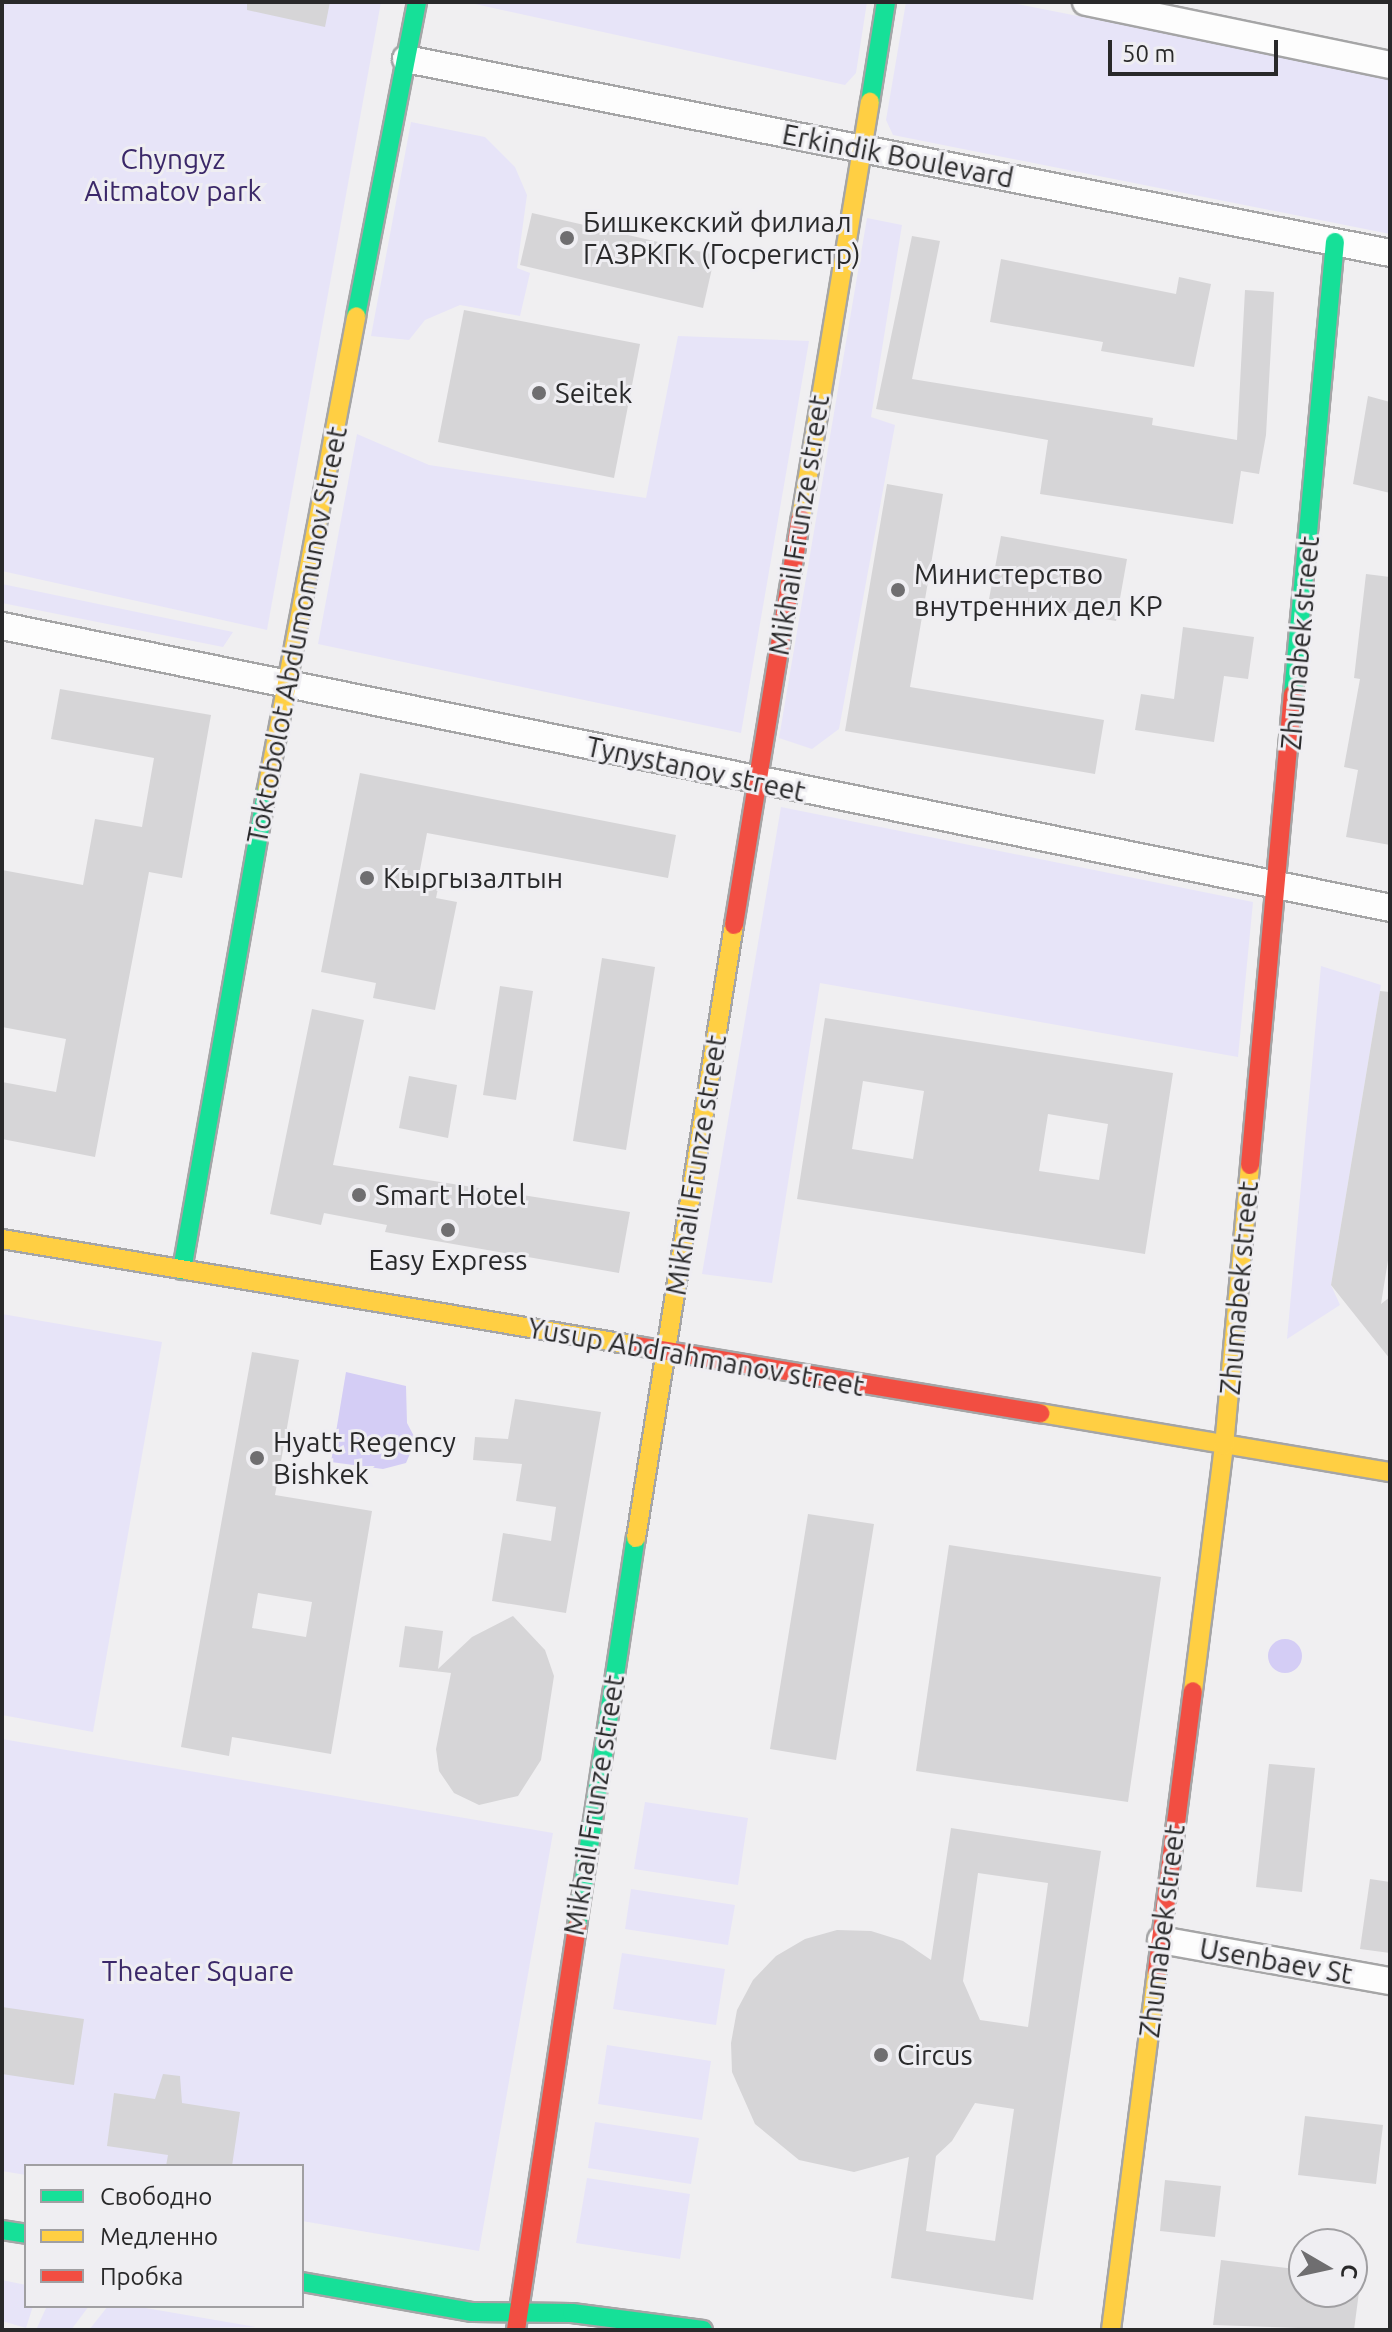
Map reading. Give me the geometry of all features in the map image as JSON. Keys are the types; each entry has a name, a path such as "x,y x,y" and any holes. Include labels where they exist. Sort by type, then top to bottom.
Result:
{"street":[{"name":"Toktobolot Abdumomunov Street","path":"182,1270 286,685 417,2"},
{"name":"Mikhail Frunze street","path":"518,2321 664,1352 886,2"},
{"path":"1086,2 1390,65"},
{"name":"Erkindik Boulevard","path":"406,59 1390,253"},
{"name":"Zhumabek street","path":"1111,2330 1224,1446 1335,242"},
{"name":"Tynystanov street","path":"2,626 756,783 1390,908"},
{"name":"Yusup Abdrahmanov street","path":"2,1239 1390,1472"},
{"name":"Usenbaev St","path":"1161,1940 1390,1981"},
{"path":"2,2230 24,2234"},
{"path":"304,2282 518,2321 572,2313 703,2330"}],"green space":[{"name":"Chyngyz Aitmatov park","path":"2,2 381,2 267,630 2,571"},
{"path":"466,2 867,2 856,73 845,85"},
{"path":"906,2 1007,2 1390,78 1390,234 893,135 886,120"},
{"path":"411,122 485,137 515,167 527,195 517,268 530,273 520,316 460,305 425,320 409,340 371,336"},
{"path":"867,218 902,225 871,417 895,425 839,729 812,749 779,738"},
{"path":"678,336 809,341 741,733 318,644 357,434 429,465 646,498"},
{"path":"2,584 233,632 223,647 2,603"},
{"path":"781,807 1253,902 1238,1057 820,983 772,1283 702,1274"},
{"path":"1321,966 1381,985 1331,1285 1340,1305 1287,1339"},
{"path":"2,1314 162,1342 93,1732 2,1715"},
{"name":"Theater Square","path":"2,1739 553,1833 479,2251 304,2221 304,2164 24,2164 24,2175 2,2171"},
{"path":"645,1802 748,1818 738,1885 634,1869"},
{"path":"631,1889 735,1905 728,1945 625,1929"},
{"path":"622,1953 725,1969 716,2025 613,2009"},
{"path":"607,2045 711,2061 702,2120 598,2104"},
{"path":"595,2122 699,2138 691,2184 588,2168"},
{"path":"587,2178 690,2194 680,2259 576,2243"},
{"path":"2,2280 24,2285 24,2308 32,2308 26,2328 2,2321"},
{"path":"46,2308 88,2308 71,2330 36,2330"},
{"path":"106,2308 146,2308 256,2327 89,2330"}],"shaded area":[{"path":"346,1372 406,1386 407,1423 416,1440 406,1463 383,1469 331,1462"},
{"path":"1285,1639 1297,1644 1302,1656 1297,1668 1285,1673 1273,1668 1268,1656 1273,1644"}],"building":[{"path":"247,2 330,2 325,27 247,10"},
{"path":"532,213 715,255 703,308 520,265"},
{"path":"912,236 940,241 912,379 1153,418 1152,425 1237,440 1245,290 1274,292 1266,435 1259,474 1241,471 1233,524 1040,494 1048,440 876,409"},
{"path":"1001,259 1176,294 1179,277 1211,284 1194,367 1101,351 1103,342 990,322"},
{"name":"Seitek","path":"464,310 640,344 614,478 438,442"},
{"path":"1368,396 1390,402 1390,493 1353,484"},
{"name":"Министерство внутренних дел КР","path":"887,484 943,494 910,687 1104,720 1095,774 845,731"},
{"path":"1001,536 1127,559 1116,621 989,599"},
{"path":"1366,574 1390,577 1390,845 1346,837 1358,770 1344,767 1360,679 1354,678"},
{"path":"1183,627 1254,637 1248,679 1224,676 1214,742 1135,730 1141,694 1174,699"},
{"path":"60,689 211,715 182,878 149,872 95,1157 2,1139 2,1082 56,1092 66,1039 2,1027 2,870 83,885 95,819 142,827 154,758 51,739"},
{"path":"360,773 676,835 668,878 427,833 419,875 440,879 436,898 457,902 435,1010 373,998 376,983 321,972"},
{"path":"602,958 655,967 626,1150 573,1141"},
{"path":"500,986 533,991 516,1100 483,1095"},
{"path":"1380,991 1390,992 1390,1248 1381,1304 1390,1297 1390,1359 1331,1285"},
{"path":"312,1009 364,1020 333,1165 630,1212 619,1273 385,1232 387,1225 324,1213 321,1225 270,1214"},
{"path":"825,1018 1173,1073 1145,1254 797,1199","holes":["863,1081 924,1091 913,1159 852,1149","1048,1114 1108,1124 1099,1180 1039,1171"]},
{"path":"409,1076 457,1085 448,1138 399,1128"},
{"path":"252,1352 299,1360 275,1495 372,1511 331,1754 232,1737 229,1756 181,1747","holes":["258,1593 312,1602 306,1637 252,1628"]},
{"path":"515,1399 601,1412 566,1613 492,1601 503,1533 551,1541 556,1507 516,1501 522,1464 473,1460 475,1437 508,1439"},
{"path":"808,1514 874,1524 836,1760 770,1749"},
{"path":"949,1545 1161,1577 1128,1802 916,1771"},
{"path":"513,1616 545,1650 554,1676 541,1760 518,1796 479,1805 454,1793 439,1771 436,1749 451,1673 399,1667 405,1626 443,1631 438,1669 472,1637"},
{"path":"1269,1764 1315,1768 1302,1892 1256,1887"},
{"path":"951,1828 1101,1851 1033,2300 891,2278 909,2157 854,2172 799,2160 755,2124 732,2072 731,2043 737,2010 753,1980 776,1956 805,1939 837,1930 871,1931 903,1941 931,1960","holes":["978,1873 1048,1883 1028,2027 980,2020 963,1981","975,2103 1014,2109 995,2241 926,2231 936,2156 952,2141"]},
{"path":"1370,1879 1390,1882 1390,1953 1360,1949"},
{"path":"2,2007 84,2019 74,2085 2,2074"},
{"path":"163,2074 180,2076 182,2103 240,2112 232,2164 166,2164 168,2155 107,2146 114,2093 155,2099"},
{"path":"1305,2116 1383,2125 1376,2184 1298,2175"},
{"path":"1165,2180 1221,2186 1215,2237 1160,2231"},
{"path":"1221,2260 1288,2268 1288,2308 1357,2308 1354,2330 1213,2325"}],"traffic: fast":[{"path":"356,316 417,2"},
{"path":"870,102 886,2"},
{"path":"1293,694 1335,242"},
{"path":"182,1270 267,789"},
{"path":"577,1926 636,1538"},
{"path":"2,2230 24,2234"},
{"path":"304,2282 472,2312 572,2313 703,2330"}],"traffic: slow":[{"path":"801,518 870,102"},
{"path":"267,789 356,316"},
{"path":"636,1538 734,925"},
{"path":"1193,1691 1224,1446 1250,1165"},
{"path":"2,1239 638,1346"},
{"path":"1040,1413 1390,1472"},
{"path":"1111,2330 1157,1971"}],"traffic: jam":[{"path":"734,925 801,518"},
{"path":"1250,1165 1293,694"},
{"path":"638,1346 1040,1413"},
{"path":"1157,1971 1193,1691"},
{"path":"516,2330 577,1926"}],"place":[{"name":"Бишкекский филиал ГАЗРКГК (Госрегистр)","path":"567,238"},
{"name":"Seitek","path":"539,393"},
{"name":"Министерство внутренних дел КР","path":"898,590"},
{"name":"Кыргызалтын","path":"367,878"},
{"name":"Smart Hotel","path":"359,1195"},
{"name":"Easy Express","path":"448,1230"},
{"name":"Hyatt Regency Bishkek","path":"257,1458"},
{"name":"Circus","path":"881,2055"}]}
